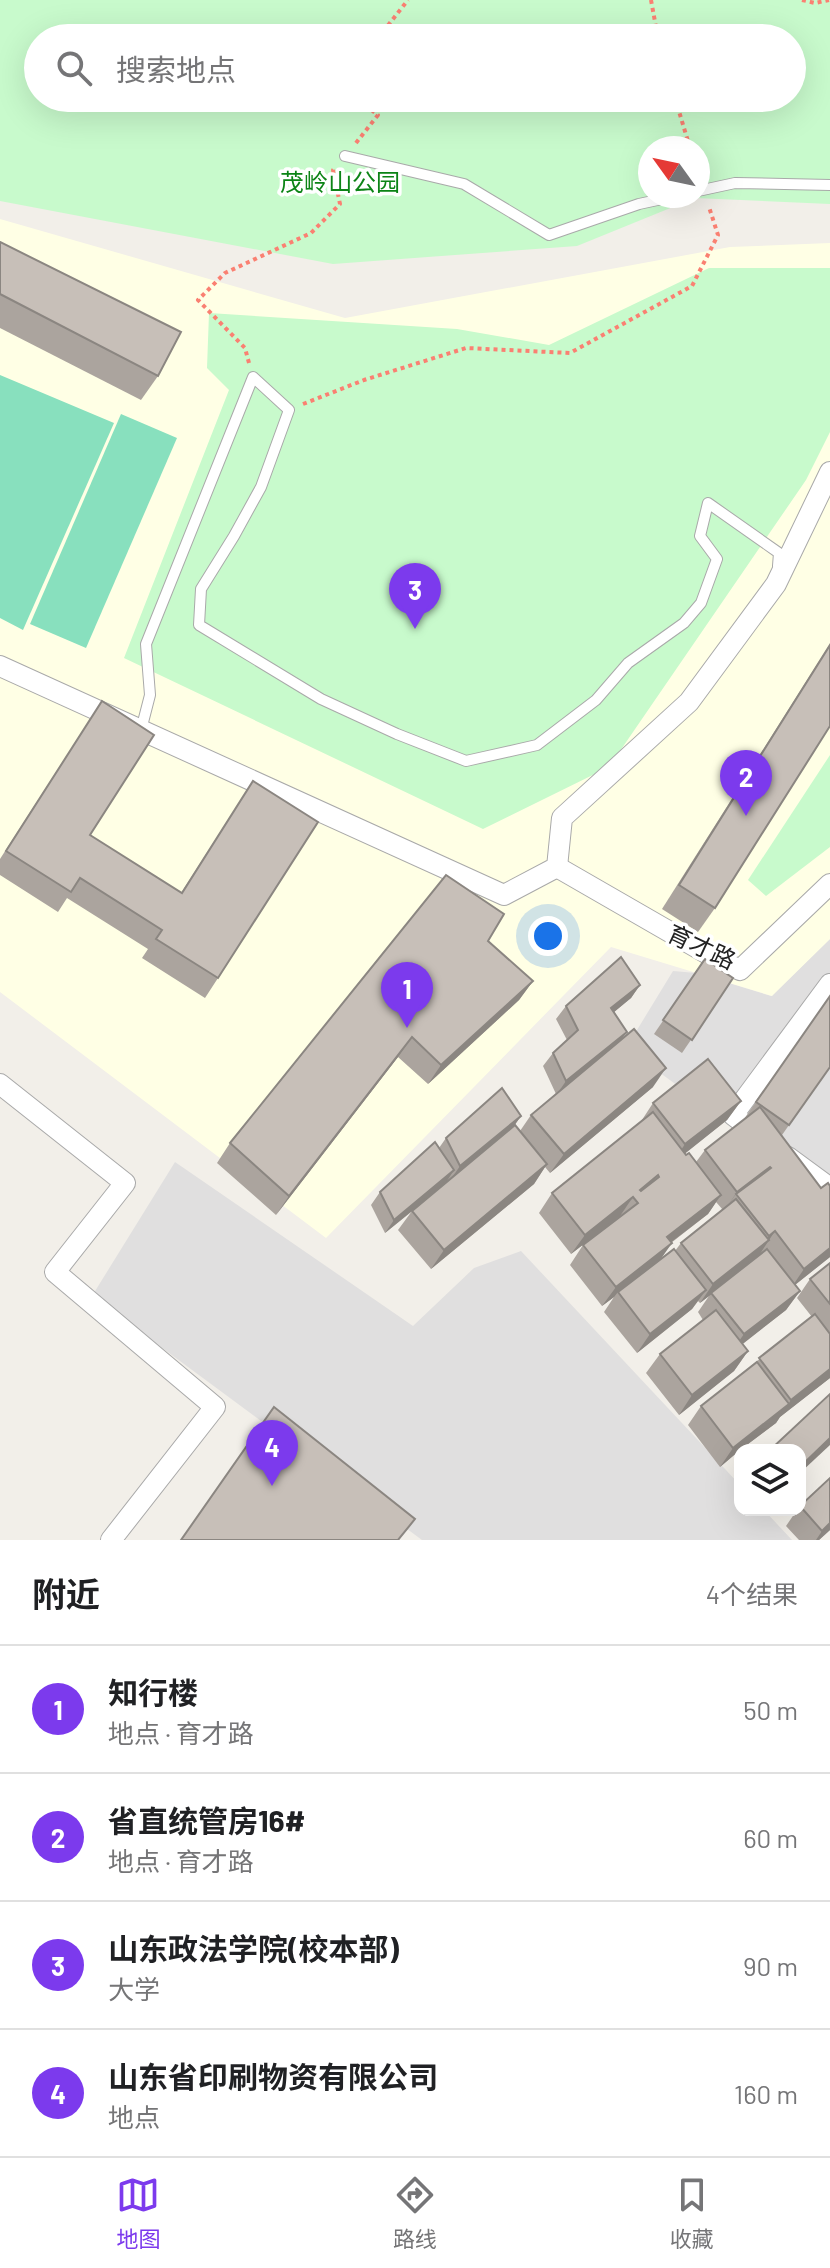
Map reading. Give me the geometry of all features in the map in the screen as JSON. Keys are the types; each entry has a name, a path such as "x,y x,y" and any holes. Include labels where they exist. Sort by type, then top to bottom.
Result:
{"street":[{"path":"0,666 504,895 557,867 562,818 689,702 776,584 830,472"},
{"name":"育才路","path":"557,867 740,970 830,884"},
{"path":"827,1178 733,1115 830,984"},
{"path":"0,1084 125,1183 55,1272 215,1407 111,1540"}],"lane":[{"path":"345,156 464,184 549,235 638,204"},
{"path":"710,189 735,183 830,185"},
{"path":"141,730 150,695 146,644 253,377 289,410 261,487 201,589 199,625 321,699 397,734 466,761 537,745 596,700 628,663 684,623 701,603 717,559 700,536 708,503 779,553 776,584"}],"path":[{"path":"389,24 408,0"},
{"path":"651,0 655,24"},
{"path":"802,0 815,3 829,0"},
{"path":"253,377 245,348 198,300 225,273 311,233 340,204 333,170 378,115 374,112"},
{"path":"679,112 686,136"},
{"path":"289,410 364,380 466,348 570,353 692,286 718,235 708,208"}],"shaded area":[{"path":"0,219 345,318 730,247 830,243 830,939 772,996 611,947 326,1238 0,992"},
{"path":"830,939 830,1197 626,1048 673,971 696,973 771,996"},
{"path":"175,1162 413,1326 474,1268 521,1251 734,1479 734,1516 770,1516 792,1540 422,1540 92,1296"}],"green space":[{"name":"茂岭山公园","path":"0,0 830,0 830,204 710,199 710,136 638,136 638,208 670,208 577,246 333,264 0,201"},
{"path":"709,268 830,268 830,432 806,480 609,767 483,829 124,658 229,390 207,368 209,313 457,329 549,345"},
{"path":"0,375 114,423 23,630 0,618"},
{"path":"121,414 177,438 86,648 30,624"},
{"path":"830,755 830,847 766,896 748,880"}],"building":[{"path":"0,242 181,332 158,376 0,294"},
{"path":"830,645 830,726 715,908 679,885"},
{"path":"102,701 154,735 90,835 182,893 253,781 318,822 218,978 156,939 162,930 80,878 71,892 6,851"},
{"path":"446,875 504,914 488,941 533,981 441,1065 412,1037 289,1196 230,1143"},
{"path":"621,957 640,985 611,1008 627,1032 566,1081 553,1053 578,1030 566,1006"},
{"path":"705,959 733,978 692,1040 663,1020"},
{"path":"830,996 830,1067 789,1125 756,1102"},
{"path":"634,1029 666,1068 564,1154 531,1115"},
{"path":"708,1059 741,1101 685,1144 653,1103"},
{"path":"502,1088 521,1116 460,1166 446,1138"},
{"path":"760,1107 821,1188 828,1183 830,1186 830,1248 804,1269 775,1231 769,1236 736,1194 771,1168 737,1192 705,1150"},
{"path":"653,1112 721,1195 667,1237 672,1243 616,1287 583,1245 638,1203 633,1197 585,1235 552,1193","holes":["658,1175 641,1191 640,1190"]},
{"path":"515,1125 547,1164 444,1250 412,1211"},
{"path":"435,1142 454,1170 394,1220 380,1192"},
{"path":"736,1199 769,1240 713,1284 681,1243"},
{"path":"674,1249 706,1290 650,1334 618,1292"},
{"path":"767,1249 800,1291 744,1334 711,1293"},
{"path":"830,1263 830,1304 810,1279"},
{"path":"716,1310 748,1351 692,1395 660,1354"},
{"path":"815,1314 830,1334 830,1369 791,1400 759,1358"},
{"path":"757,1362 789,1404 738,1444 734,1444 733,1448 701,1406"},
{"path":"830,1394 830,1438 806,1461 806,1444 776,1444"},
{"path":"274,1407 415,1519 398,1540 181,1540"},
{"path":"830,1478 830,1523 822,1531 806,1513 806,1500"}],"place":[{"name":"山东政法学院(校本部)","path":"415,629"},
{"name":"省直统管房16#","path":"746,816"},
{"name":"知行楼","path":"407,1028"},
{"name":"山东省印刷物资有限公司","path":"272,1486"}]}
